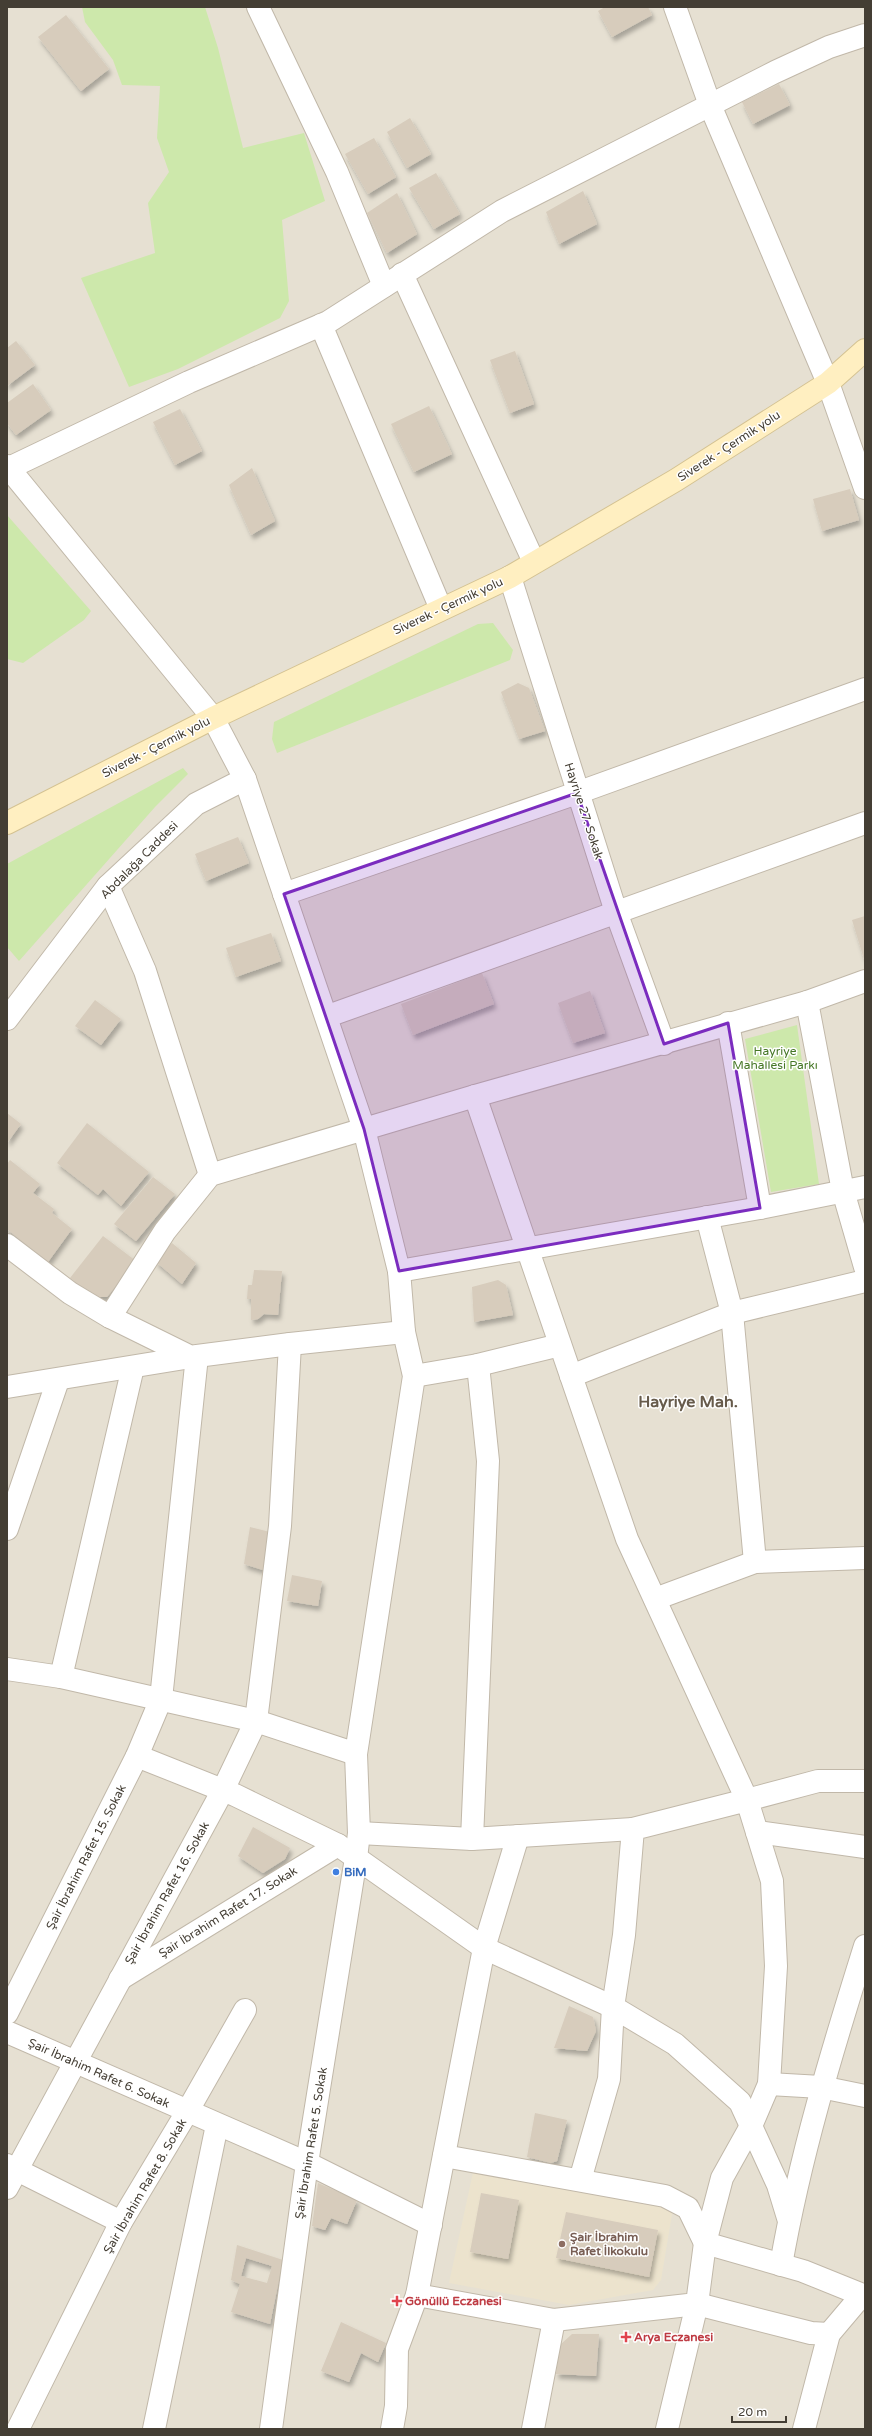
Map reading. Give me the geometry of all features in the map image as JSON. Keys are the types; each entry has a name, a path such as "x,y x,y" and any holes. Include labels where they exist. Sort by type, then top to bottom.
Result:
{"main road":[{"name":"Siverek - Çermik yolu","path":"7,823 213,718 510,577 676,480 828,383 865,350"}],"street":[{"path":"258,7 337,172 384,286"},
{"path":"675,7 710,105 828,383 865,488"},
{"path":"560,1345 478,1365 414,1376 404,1332 399,1271 364,1129 328,1016 284,894 245,779 213,718 8,468 189,382 321,325 502,211 710,105 829,47 865,35"},
{"path":"402,274 534,562"},
{"path":"321,325 441,609"},
{"name":"Hayriye 27. Sokak","path":"510,577 616,912 664,1044"},
{"path":"284,894 578,793 865,689"},
{"name":"Abdalağa Caddesi","path":"7,1019 108,886 196,804 245,779"},
{"path":"328,1016 865,823"},
{"path":"108,886 146,971 210,1175"},
{"path":"110,1317 165,1231 210,1175 474,1096 664,1044 728,1023 807,1002 865,980"},
{"path":"807,1002 843,1191 865,1267"},
{"path":"728,1023 760,1208"},
{"path":"474,1096 627,1538 747,1800 772,1881 776,1966 769,2084 751,2126 722,2178 704,2243 697,2304 667,2429"},
{"path":"399,1271 707,1218 865,1187"},
{"path":"707,1218 732,1313 755,1562"},
{"path":"7,1245 70,1293 110,1317 194,1357"},
{"path":"571,1376 732,1313 865,1281"},
{"path":"7,1388 194,1357 290,1344 404,1332"},
{"name":"Şair İbrahim Rafet 16. Sokak","path":"7,2188 12,2167 74,2062 223,1790 256,1721 280,1526 290,1344"},
{"name":"Şair İbrahim Rafet 15. Sokak","path":"7,2014 137,1756 161,1699 194,1357"},
{"path":"472,1839 488,1460 478,1365"},
{"path":"61,1677 133,1367"},
{"name":"Şair İbrahim Rafet 5. Sokak","path":"271,2429 307,2163 356,1858 359,1833 356,1754 414,1376"},
{"path":"7,1529 58,1380"},
{"path":"655,1599 755,1562 865,1558"},
{"path":"7,1669 61,1677 256,1721 356,1754"},
{"path":"137,1756 223,1790 338,1845 484,1948 613,2007 675,2044 740,2102 778,2185 788,2221"},
{"path":"359,1833 472,1839 634,1829 818,1781 865,1781"},
{"path":"580,2180 608,2080 613,2007 624,1935 634,1829"},
{"path":"757,1832 865,1847"},
{"path":"392,2429 396,2406 397,2349 417,2295 484,1948 518,1836"},
{"name":"Şair İbrahim Rafet 17. Sokak","path":"119,1980 338,1845"},
{"path":"781,2265 788,2221 821,2087 865,1946"},
{"name":"Şair İbrahim Rafet 8. Sokak","path":"18,2429 121,2222 187,2112 245,2010"},
{"name":"Şair İbrahim Rafet 6. Sokak","path":"7,2032 187,2112 307,2163 431,2225"},
{"path":"769,2084 821,2087 865,2096"},
{"path":"154,2429 217,2125"},
{"path":"444,2156 665,2196 688,2208 704,2243 803,2271 864,2292 828,2334 804,2429"},
{"path":"12,2167 121,2222"},
{"path":"417,2295 554,2320 697,2304 811,2333 828,2334"},
{"path":"533,2429 554,2320"}],"highlighted area":[{"path":"577,793 664,1044 728,1023 760,1208 399,1271 364,1129 284,894"}],"shaded area":[{"path":"7,7 865,7 865,2429 7,2429"},
{"name":"Şair İbrahim Rafet İlkokulu","path":"474,2168 673,2208 661,2280 653,2290 569,2305 449,2283"}],"green space":[{"path":"82,7 205,7 218,48 243,148 304,133 325,201 282,220 289,301 280,318 178,369 129,387 81,278 155,253 148,203 169,172 157,138 160,86 122,85 113,60 85,22"},
{"path":"7,515 91,611 84,620 23,663 7,659"},
{"path":"493,623 513,650 510,660 277,753 272,739 274,722 478,624"},
{"path":"183,768 188,774 155,807 19,961 7,947 7,864"},
{"name":"Hayriye Mahallesi Parkı","path":"797,1025 819,1184 771,1192 745,1039"}],"building":[{"path":"605,7 648,7 652,15 612,37 598,11"},
{"path":"66,15 109,69 81,91 38,37"},
{"path":"779,84 790,105 753,124 742,102"},
{"path":"410,118 431,154 407,168 387,132"},
{"path":"374,138 396,177 368,194 345,154"},
{"path":"436,173 460,214 434,229 409,188"},
{"path":"583,191 597,224 559,244 546,212"},
{"path":"397,193 417,234 387,253 367,213"},
{"path":"16,341 35,365 7,386 7,348"},
{"path":"515,351 534,404 510,413 490,360"},
{"path":"33,384 51,410 16,435 7,423 7,403"},
{"path":"429,406 452,454 414,472 391,424"},
{"path":"180,409 202,451 175,465 153,422"},
{"path":"252,468 275,521 251,535 229,485"},
{"path":"850,489 859,520 822,531 813,499"},
{"path":"518,683 529,688 545,731 519,739 501,692"},
{"path":"238,837 249,863 206,881 195,854"},
{"path":"865,916 865,959 864,959 852,920"},
{"path":"271,933 281,961 236,977 226,948"},
{"path":"482,973 494,1004 413,1035 401,1004"},
{"path":"590,991 605,1033 573,1043 558,1003"},
{"path":"95,1000 121,1019 101,1045 75,1026"},
{"path":"7,1113 21,1124 7,1143"},
{"path":"87,1123 149,1172 121,1206 103,1189 98,1195 57,1163"},
{"path":"10,1160 40,1184 33,1193 54,1209 52,1213 72,1229 48,1262 7,1229 7,1164"},
{"path":"153,1177 175,1194 136,1241 114,1224"},
{"path":"103,1236 136,1261 107,1297 95,1297 70,1278"},
{"path":"172,1243 196,1263 182,1284 155,1261"},
{"path":"254,1270 282,1271 278,1315 264,1314 258,1319 251,1320 251,1299 247,1299 248,1285 252,1285"},
{"path":"498,1280 506,1285 513,1315 474,1322 472,1287"},
{"path":"250,1527 270,1532 266,1571 244,1564"},
{"path":"292,1575 322,1581 318,1606 287,1601"},
{"path":"253,1827 290,1848 285,1859 263,1873 238,1856"},
{"path":"569,2006 593,2017 596,2031 587,2051 554,2048"},
{"path":"535,2113 567,2120 557,2161 551,2163 527,2157"},
{"path":"318,2183 357,2200 347,2224 331,2218 325,2230 312,2226"},
{"path":"481,2193 519,2200 508,2259 470,2252"},
{"path":"566,2212 658,2230 649,2277 556,2258"},
{"path":"237,2245 283,2260 270,2324 231,2312 240,2284 231,2280","holes":["246,2258 272,2266 267,2283 241,2276"]},
{"path":"341,2322 386,2343 378,2362 361,2353 349,2382 321,2371"},
{"path":"572,2334 599,2334 596,2376 556,2374 560,2345"}],"place":[{"name":"BiM","path":"336,1872"},
{"name":"Şair İbrahim Rafet İlkokulu","path":"562,2244"},
{"name":"Gönüllü Eczanesi","path":"397,2301"},
{"name":"Arya Eczanesi","path":"626,2337"}],"district":[{"name":"Hayriye Mah.","path":"688,1402"}]}
